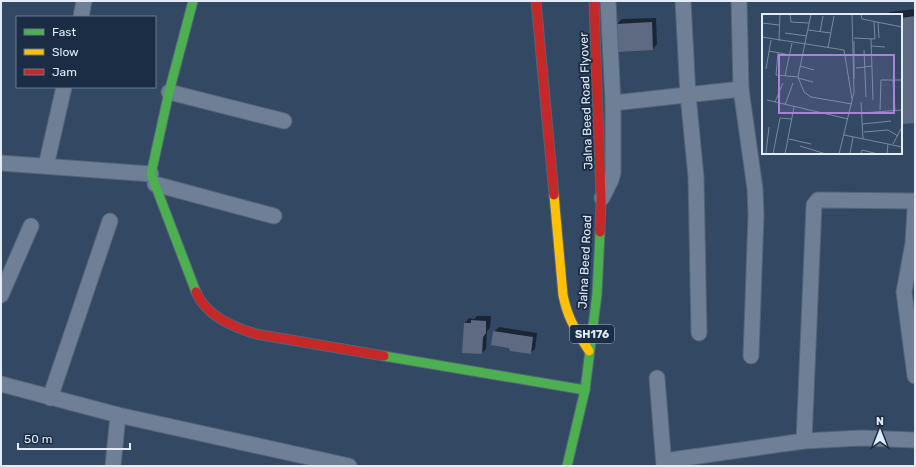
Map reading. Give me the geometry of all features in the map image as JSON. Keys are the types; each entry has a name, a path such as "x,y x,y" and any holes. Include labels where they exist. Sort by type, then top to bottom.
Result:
{"street":[{"path":"81,16 84,1"},
{"path":"192,1 169,92 153,179 198,296 209,311 226,323 256,334 585,390"},
{"path":"536,1 563,294 566,311 571,323 589,351"},
{"name":"Jalna Beed Road Flyover","path":"594,1 601,200"},
{"path":"601,200 613,173 613,103 608,1"},
{"path":"683,1 688,95 696,177 699,333"},
{"path":"740,1 741,89 755,189 756,215 752,356"},
{"path":"46,166 64,88"},
{"path":"613,103 741,89"},
{"path":"169,92 284,121"},
{"path":"1,163 46,166 153,179 274,216"},
{"name":"Jalna Beed Road","path":"567,466 585,390 597,294 601,200"},
{"path":"804,441 814,205 816,202 822,200 915,201"},
{"path":"915,209 913,243 904,292 915,376"},
{"path":"50,398 110,221"},
{"path":"1,295 31,226"},
{"path":"657,378 664,463 804,441 861,438 915,440"},
{"path":"1,384 118,415 349,466"},
{"path":"113,466 118,415"}],"building":[{"path":"915,16 915,123 902,124 902,18"},
{"path":"652,22 653,50 618,52 616,24"},
{"path":"471,320 486,321 486,333 483,337 482,354 462,353 464,323 471,323"},
{"path":"493,331 533,337 531,354 510,351 509,348 491,345"}],"traffic: fast":[{"path":"193,1 169,92 151,174 196,292"},
{"path":"567,466 585,390 597,294 600,232"},
{"path":"384,356 585,390"}],"traffic: slow":[{"path":"554,195 565,304 576,331 589,351"}],"traffic: jam":[{"path":"536,1 554,195"},
{"path":"594,1 601,200 600,232"},
{"path":"196,292 206,308 213,314 230,324 247,331 256,334 384,356"}]}
